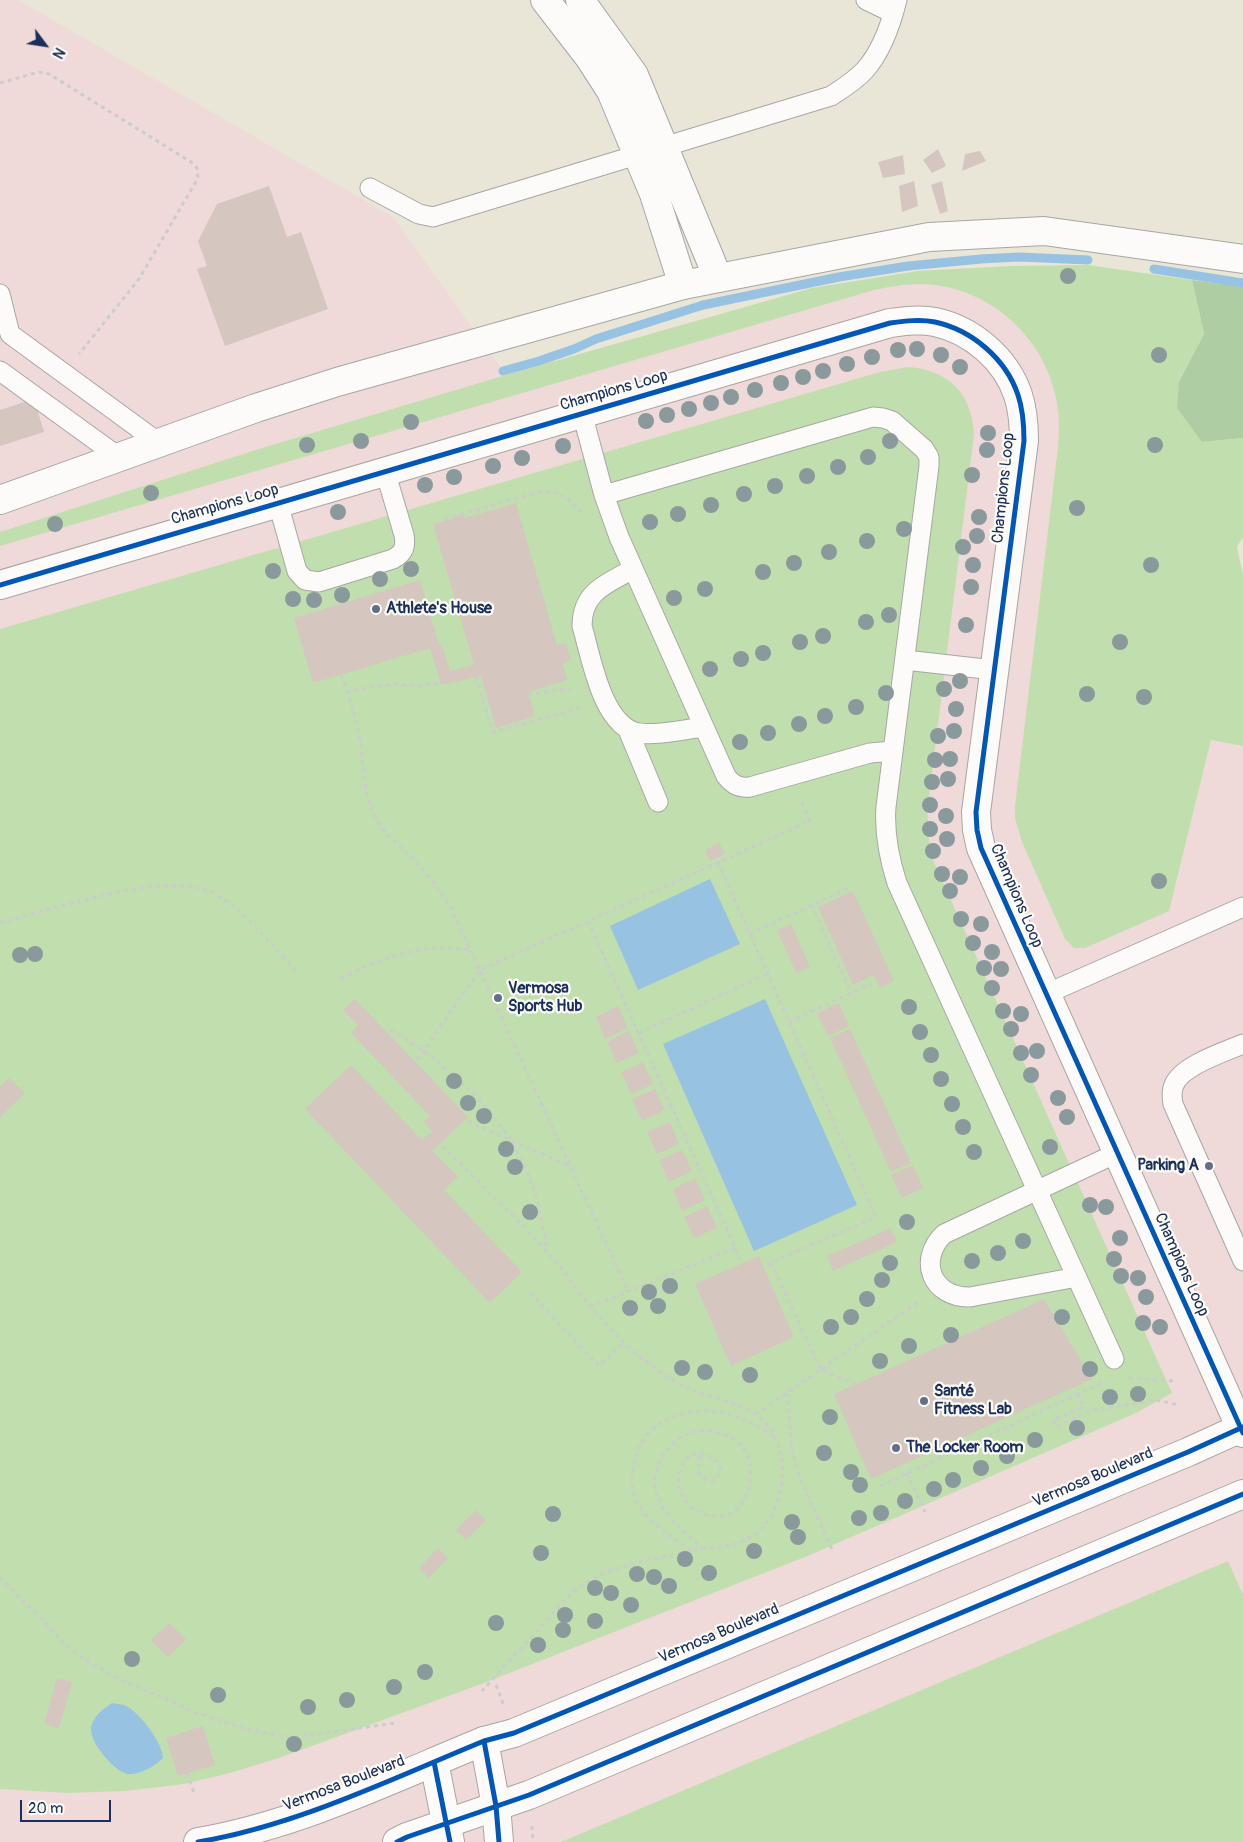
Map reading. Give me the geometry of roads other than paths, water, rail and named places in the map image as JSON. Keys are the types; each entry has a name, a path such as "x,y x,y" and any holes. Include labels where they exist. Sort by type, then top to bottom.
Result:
{"street":[{"path":"545,0 611,91 654,194 683,285"},
{"path":"580,0 634,74 718,278"},
{"path":"0,500 256,408 337,382 683,285 929,237 1044,231 1243,259"},
{"name":"Champions Loop","path":"0,585 890,322 912,320 935,322 957,329 976,340 994,355 1008,374 1018,395 1023,417 1024,441 976,812 981,848 1242,1430"},
{"name":"Vermosa Boulevard","path":"198,1842 265,1827 313,1811 484,1741 514,1733 1242,1430"},
{"path":"397,1842 448,1833 496,1806 547,1788 1243,1494"},
{"path":"484,1741 496,1806 499,1842"},
{"path":"434,1762 448,1833"}],"lane":[{"path":"370,188 419,214 433,217 831,96 850,84 865,70 876,52 895,7 866,0"},
{"path":"0,294 10,334 159,443"},
{"path":"0,371 120,458"},
{"path":"582,413 611,517 726,776 736,785 750,787 870,752 893,751"},
{"path":"604,495 873,417 887,419 924,449 929,457 893,751 885,827 887,848 897,883 1114,1359"},
{"path":"278,503 297,571 305,580 319,582 393,559 404,550 406,542 386,471"},
{"path":"633,569 599,588 591,595 582,615 582,626 606,703 619,723 628,730 639,733 704,727"},
{"path":"905,660 994,670"},
{"path":"628,730 658,802"},
{"path":"1046,994 1243,907"},
{"path":"1243,1044 1185,1071 1173,1085 1172,1094 1173,1104 1243,1261"},
{"path":"1077,1277 959,1297 949,1294 934,1279 930,1268 932,1249 944,1234 1117,1153"}],"water":[{"path":"710,879 740,944 638,990 610,926"},
{"path":"765,999 857,1205 754,1251 663,1044"},
{"path":"112,1703 130,1708 149,1728 162,1752 163,1758 156,1764 142,1771 128,1774 117,1768 99,1750 92,1736 93,1722 98,1714"}],"waterway":[{"path":"503,371 539,361 596,339 703,305 839,277 908,266 981,259 1019,257 1088,260"},
{"path":"1154,269 1243,283"}],"place":[{"name":"Athlete's House","path":"376,609"},
{"name":"Vermosa Sports Hub","path":"498,998"},
{"name":"Parking A","path":"1209,1166"},
{"name":"Santé Fitness Lab","path":"924,1401"},
{"name":"The Locker Room","path":"896,1448"}]}
